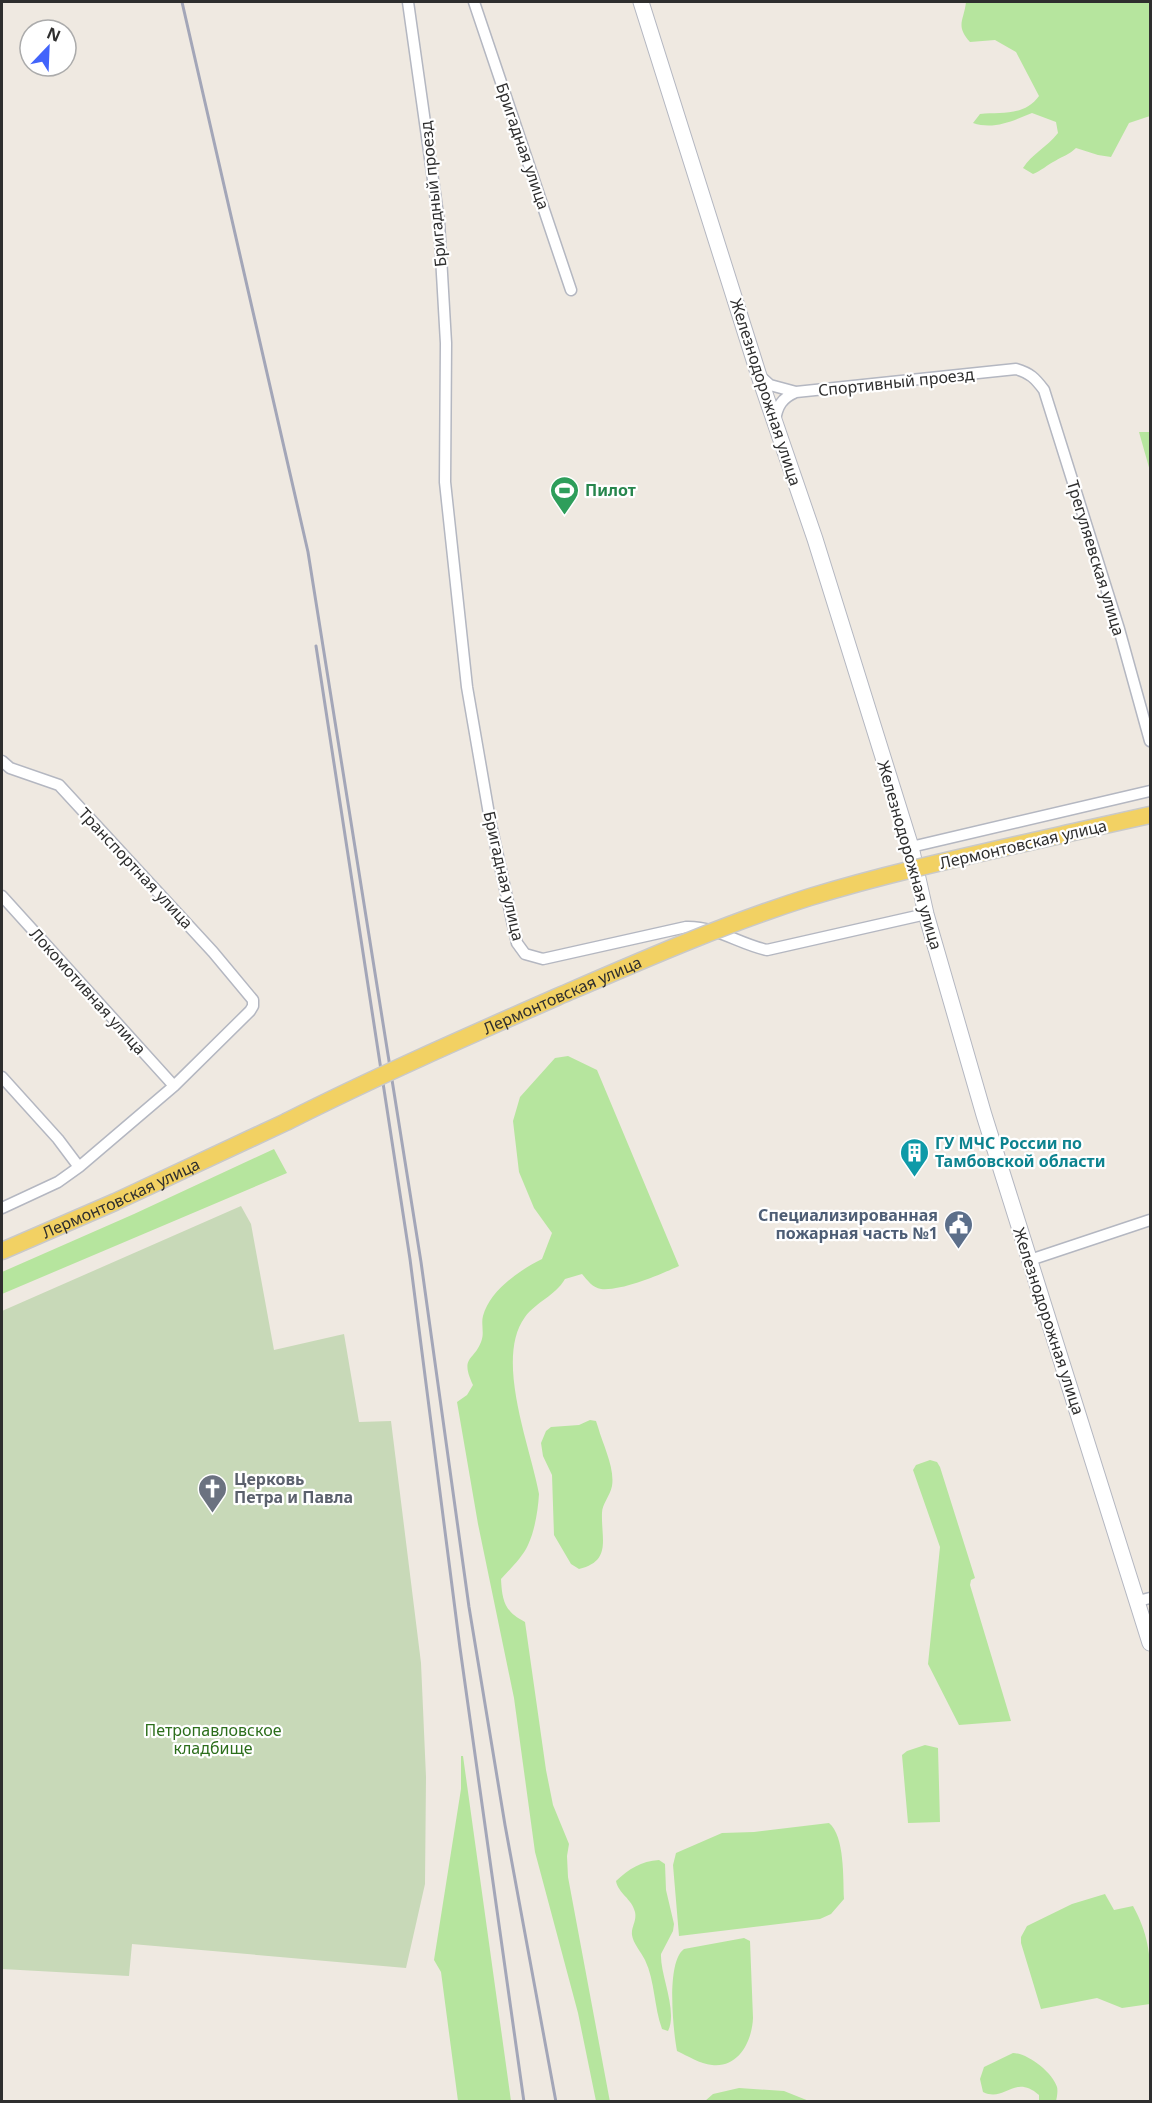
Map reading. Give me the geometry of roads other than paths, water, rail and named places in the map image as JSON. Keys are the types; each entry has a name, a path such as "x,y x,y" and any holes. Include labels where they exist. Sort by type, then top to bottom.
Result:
{"main road":[{"name":"Лермонтовская улица","path":"2,1251 115,1202 484,1029 628,966 727,927 808,898 898,872 1150,815"}],"street":[{"name":"Бригадный проезд","path":"408,2 439,222 446,344 446,387"},
{"name":"Бригадная улица","path":"474,2 571,290"},
{"name":"Железнодорожная улица","path":"641,2 759,376 815,539 912,847 926,914 987,1125 1144,1600 1150,1643"},
{"name":"Спортивный проезд","path":"759,376 770,385 796,392 1016,369 1035,377"},
{"name":"Трегуляевская улица","path":"1035,377 1044,390 1119,629 1150,741"},
{"name":"Бригадная улица","path":"446,387 445,482 467,687 490,820 517,943 525,954 543,959 686,927 701,927 724,933 751,947 767,950 926,914"},
{"path":"775,422 781,401 796,392"},
{"name":"Транспортная улица","path":"2,761 10,768 59,785 213,952 253,1000 250,1011 174,1086"},
{"path":"912,847 1150,791"},
{"name":"Локомотивная улица","path":"2,896 174,1086"},
{"path":"2,1077 58,1139 79,1167"},
{"path":"2,1208 58,1182 79,1167 174,1086"},
{"path":"1030,1260 1150,1221"}],"railway":[{"path":"182,2 308,552 421,1262 469,1607 505,1825 556,2102"},
{"path":"316,646 410,1259 460,1648 524,2102"}],"place":[{"name":"Пилот","path":"564,516"},
{"name":"ГУ МЧС России по Тамбовской области","path":"914,1178"},
{"name":"Специализированная пожарная часть №1","path":"959,1250"},
{"name":"Церковь Петра и Павла","path":"213,1514"}],"park label":[{"name":"Петропавловское кладбище","path":"213,1739"}]}
